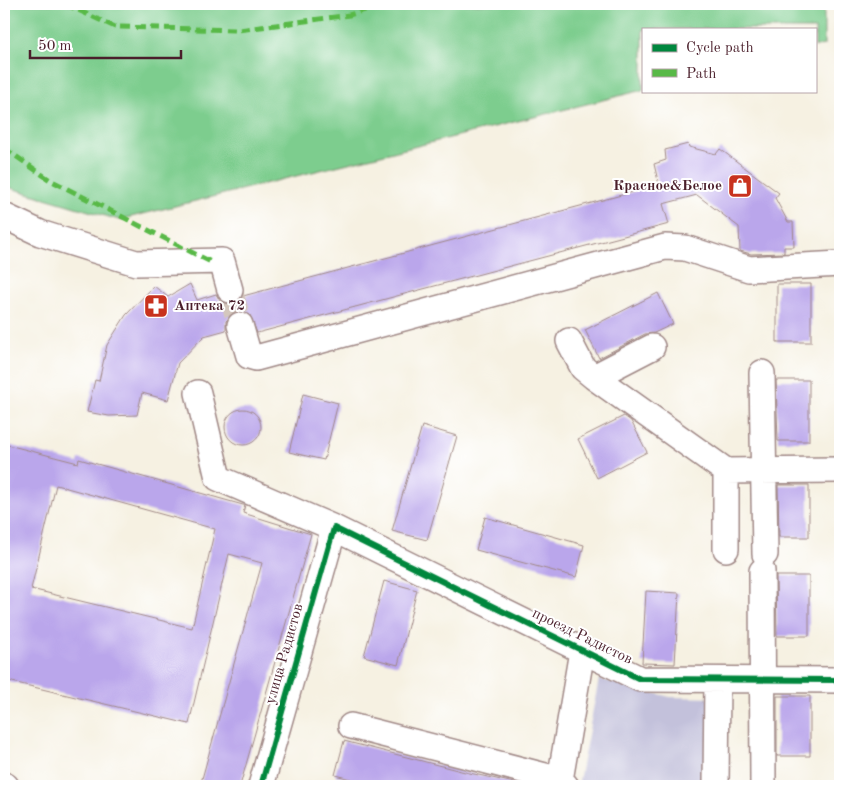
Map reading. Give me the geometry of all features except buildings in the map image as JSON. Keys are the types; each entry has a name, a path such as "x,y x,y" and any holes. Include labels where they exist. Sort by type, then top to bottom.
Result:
{"street":[{"path":"4,216 40,233 136,263 222,261 230,290"},
{"path":"240,326 249,356 256,358 665,247 685,248 749,269 840,264"},
{"path":"569,341 582,368 726,471 840,470"},
{"path":"594,377 652,347"},
{"path":"762,373 763,786"},
{"name":"проезд Радистов","path":"198,393 218,478 334,528 640,679 840,680"},
{"path":"726,471 726,549"},
{"name":"улица Радистов","path":"261,786 334,528"},
{"path":"351,726 562,784 582,651"},
{"path":"716,680 716,786"}],"shaded area":[{"path":"599,679 670,697 718,698 715,786 578,786"}],"green space":[{"path":"4,4 824,4 824,45 816,47 816,28 642,28 642,90 119,220 4,186"}],"tunnel":[{"path":"230,290 240,325"}],"marked path":[{"path":"65,4 115,27 239,30 349,15 384,4"},
{"path":"4,148 50,180 211,262"}],"cycle path":[{"path":"261,786 334,528 640,679 840,680"}],"place":[{"name":"Красное&Белое","path":"740,186"},
{"name":"Аптека 72","path":"156,306"}]}
